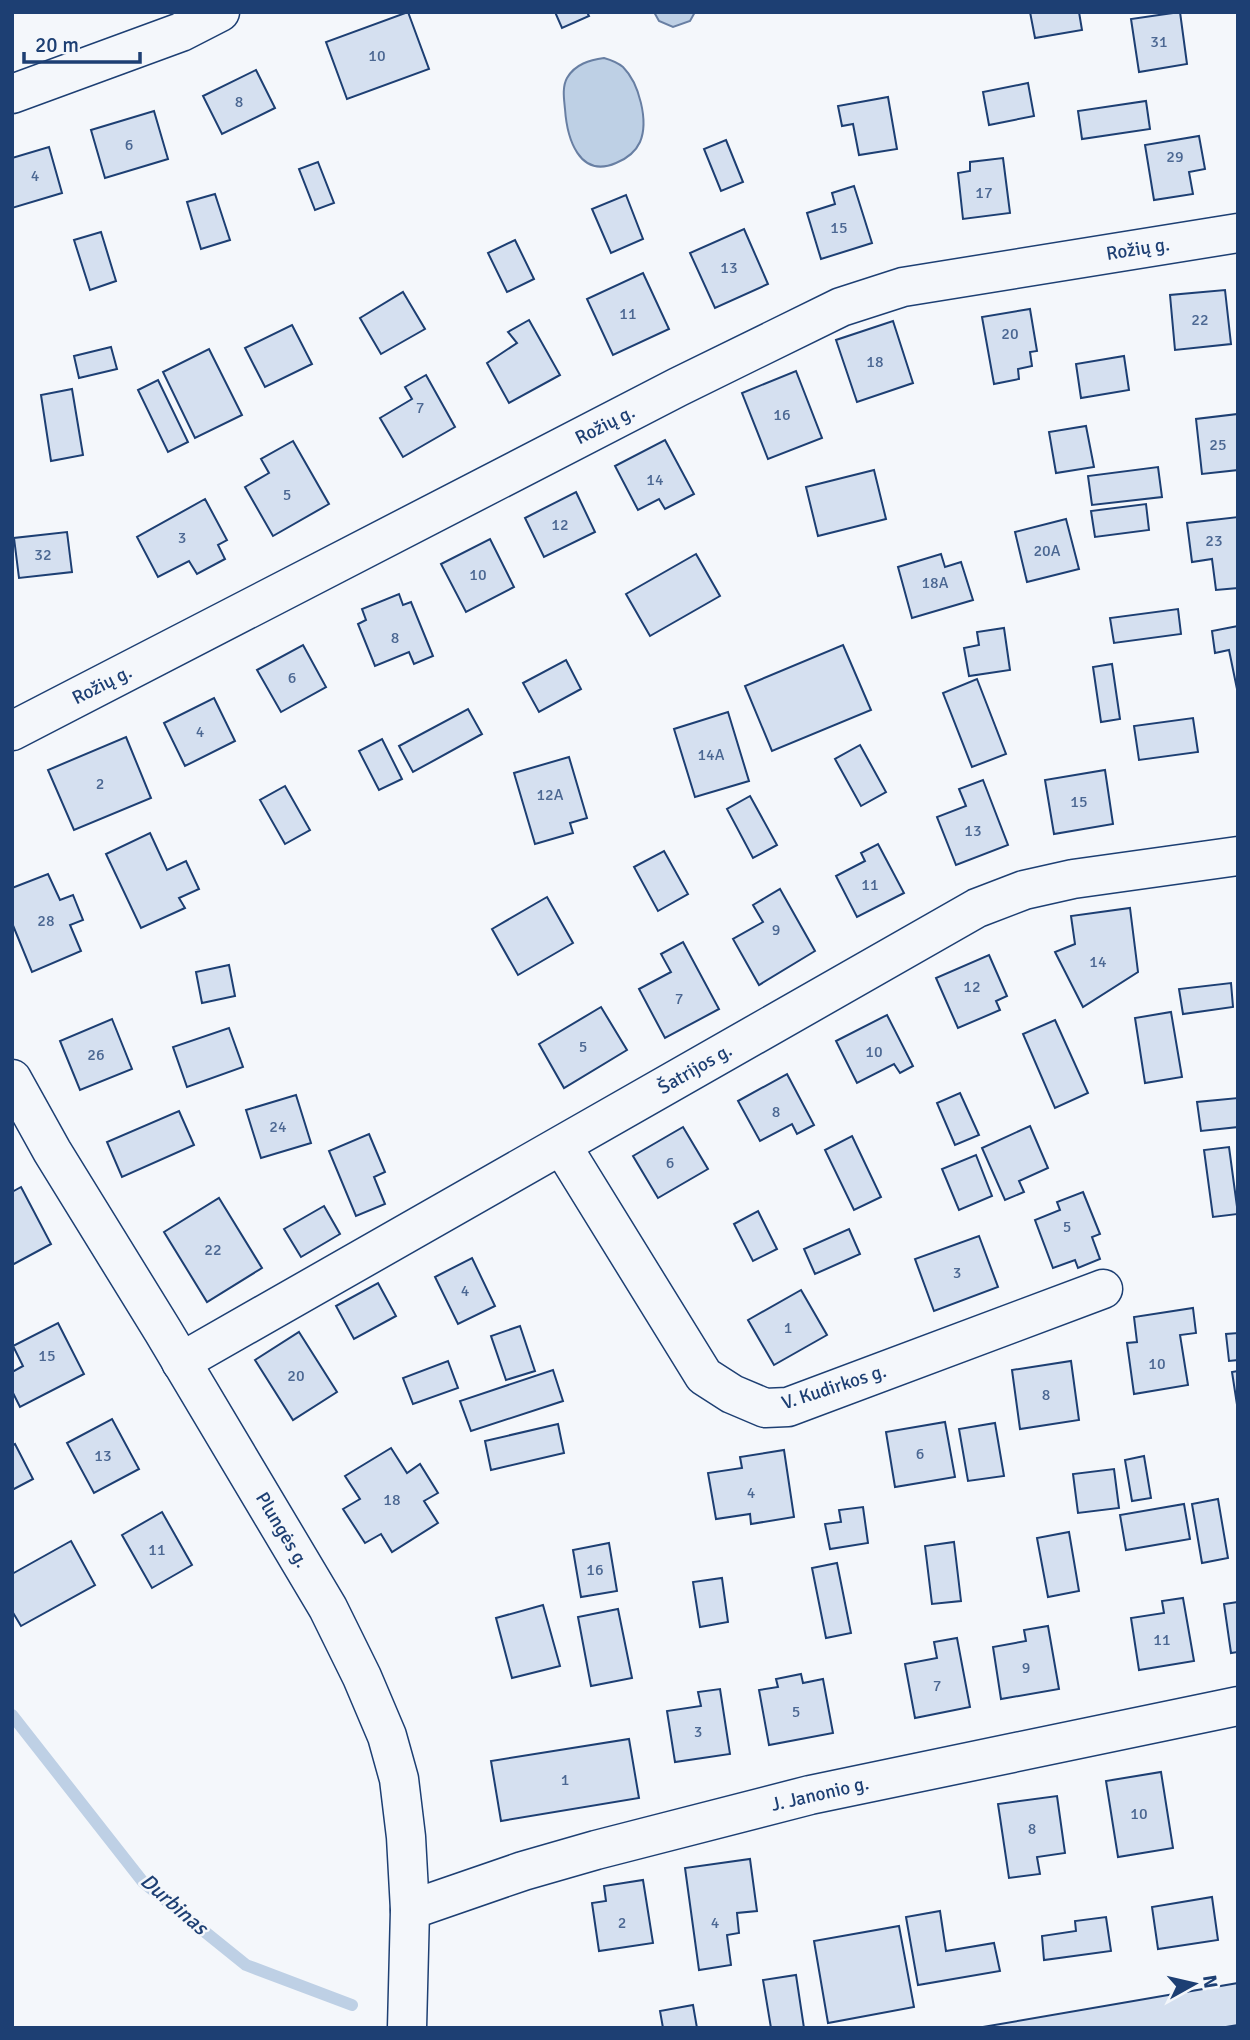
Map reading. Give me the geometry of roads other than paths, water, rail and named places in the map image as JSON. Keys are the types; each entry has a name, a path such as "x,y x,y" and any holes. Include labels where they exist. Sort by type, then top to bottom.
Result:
{"street":[{"path":"12,94 181,32 220,12"},
{"name":"Rožių g.","path":"12,732 678,387 841,307 902,287 1238,233"},
{"name":"Šatrijos g.","path":"181,1362 977,908 1024,890 1073,879 1238,856"},
{"name":"Plungės g.","path":"12,1079 52,1151 328,1608 387,1735 399,1779 406,1837 410,1910 407,2028"},
{"name":"V. Kudirkos g.","path":"562,1146 704,1376 732,1394 765,1408 788,1407 1103,1289"},
{"name":"J. Janonio g.","path":"410,1910 523,1871 596,1850 810,1795 1238,1706"}],"water":[{"path":"654,12 695,12 690,21 673,27 659,21"},
{"path":"604,58 623,67 634,83 643,113 643,133 640,142 627,157 603,166 584,161 577,153 566,120 564,93 565,82 574,69"}],"waterway":[{"name":"Durbinas","path":"12,1715 143,1882 246,1965 352,2005"}]}
